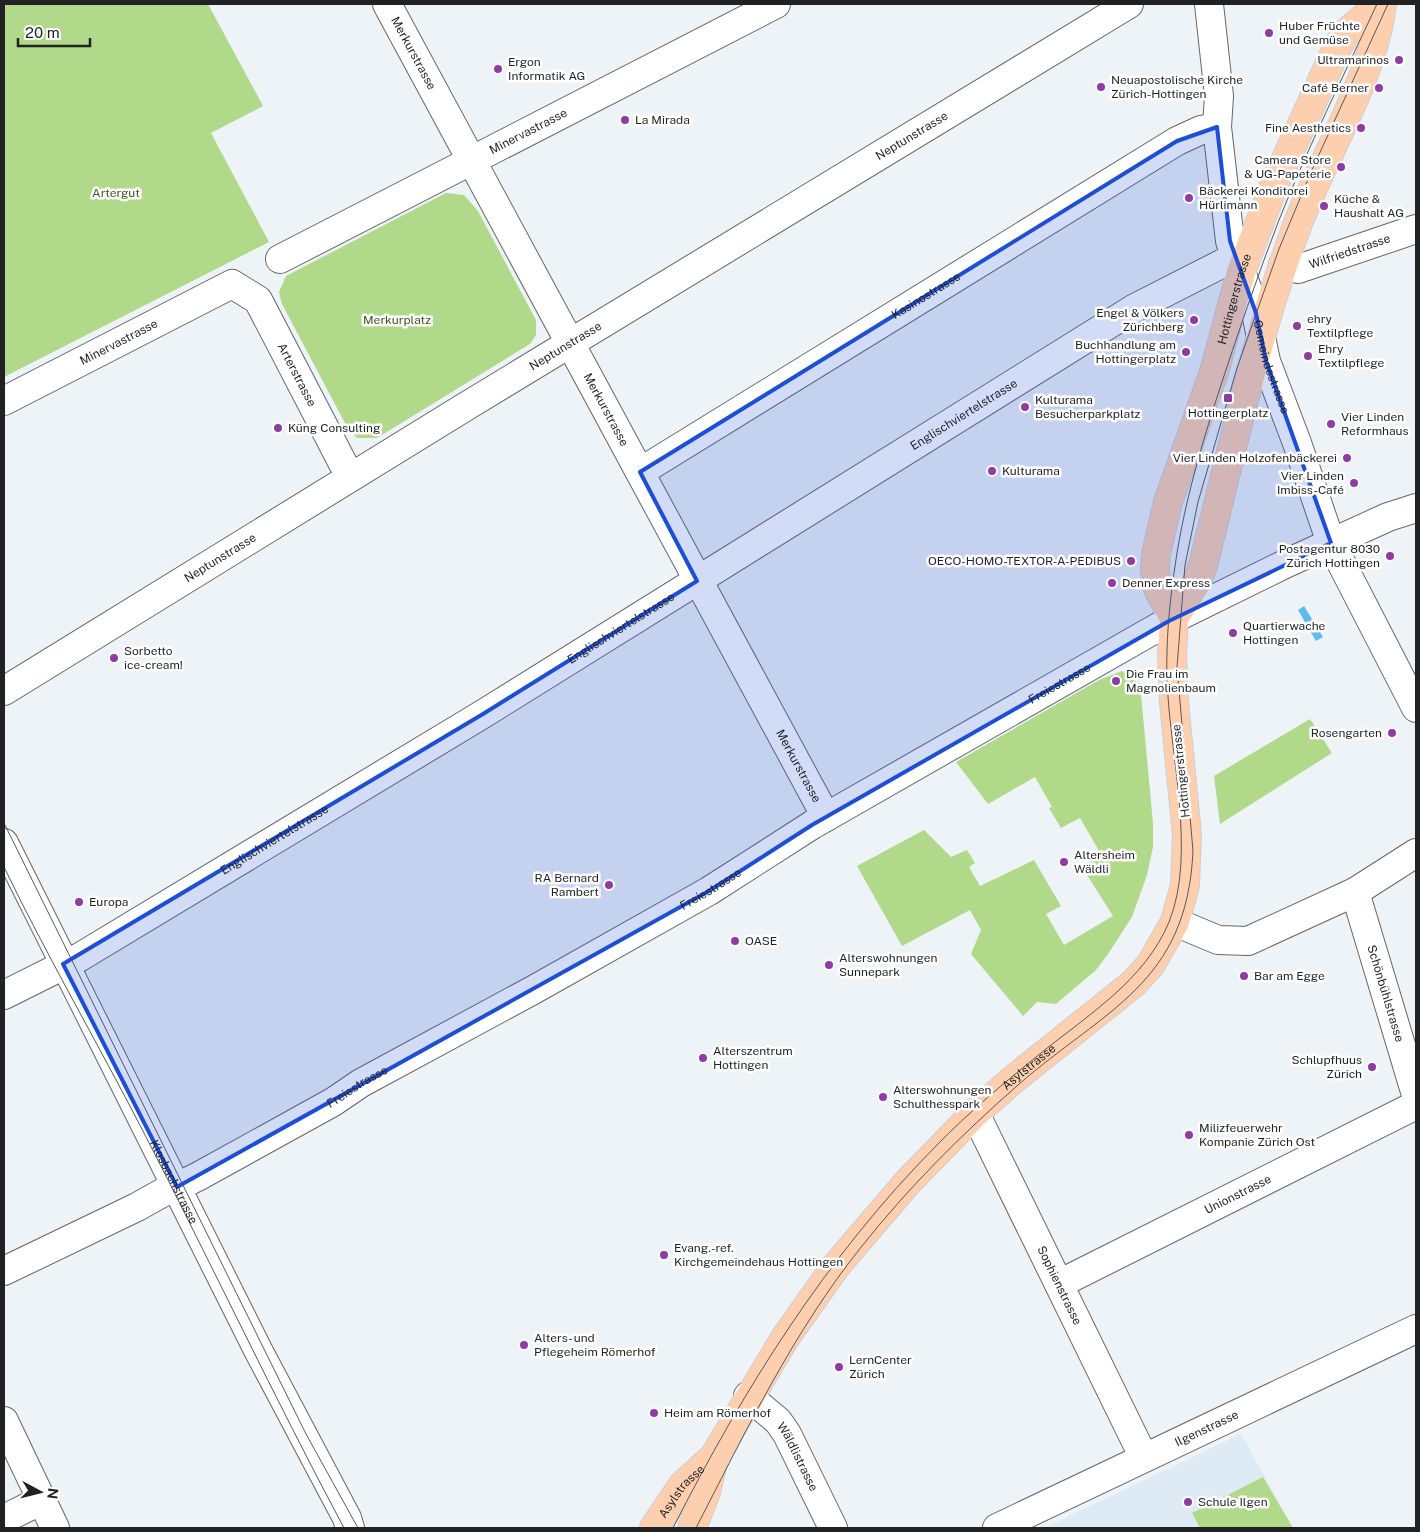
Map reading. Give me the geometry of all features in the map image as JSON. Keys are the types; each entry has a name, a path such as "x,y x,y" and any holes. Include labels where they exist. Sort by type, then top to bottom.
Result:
{"main road":[{"name":"Hottingerstrasse","path":"1175,922 1185,885 1187,835 1174,702 1174,618 1158,589 1155,572 1156,554 1168,502 1214,372 1238,264 1336,48 1345,34 1381,4"},
{"name":"Hottingerstrasse","path":"1174,618 1197,582 1203,565 1262,336 1284,265 1309,196 1374,48 1381,4"},
{"name":"Asylstrasse","path":"692,1528 706,1492 714,1457 748,1396 785,1338 836,1266 907,1183 975,1113 1015,1078 1134,983 1151,964 1175,922"},
{"name":"Asylstrasse","path":"654,1528 683,1485 714,1457"}],"street":[{"name":"Merkurstrasse","path":"387,4 826,817"},
{"name":"Minervastrasse","path":"280,259 776,4"},
{"name":"Neptunstrasse","path":"4,691 168,592 350,477 1129,4"},
{"name":"Gemeindestrasse","path":"1209,4 1219,96 1217,127 1227,225 1262,336 1266,361 1297,442 1330,543 1416,708"},
{"name":"Kasinostrasse","path":"640,472 1177,141 1201,130 1217,127"},
{"name":"Wilfriedstrasse","path":"1284,265 1298,269 1416,229"},
{"name":"Englischviertelstrasse","path":"4,995 80,957 482,714 1135,308 1238,264"},
{"name":"Minervastrasse","path":"4,401 232,284"},
{"name":"Arterstrasse","path":"232,284 258,300 350,477"},
{"name":"Freiestrasse","path":"4,1271 137,1207 171,1188 177,1187 709,891 826,817 1174,618 1287,562 1388,517 1416,508"},
{"name":"Klosbachstrasse","path":"4,843 258,1350 355,1525"},
{"path":"1175,922 1218,940 1248,941 1356,892 1416,853"},
{"name":"Schönbühlstrasse","path":"1356,892 1416,1095"},
{"name":"Unionstrasse","path":"1059,1284 1416,1105"},
{"name":"Sophienstrasse","path":"975,1113 1144,1458"},
{"name":"Ilgenstrasse","path":"997,1528 1416,1330"},
{"name":"Wäldlistrasse","path":"748,1396 778,1421 833,1528"},
{"path":"4,1421 56,1528"},
{"path":"4,1519 42,1500"}],"highlighted area":[{"path":"1217,127 1230,241 1256,313 1266,361 1331,543 1169,621 812,825 709,891 177,1187 63,964 483,714 697,581 640,472 1177,141"}],"shaded area":[{"name":"Schule Ilgen","path":"1241,1434 1293,1528 1044,1528"}],"green space":[{"name":"Artergut","path":"4,4 208,4 263,106 211,133 269,242 4,377"},
{"name":"Merkurplatz","path":"446,193 464,195 478,211 536,320 536,335 530,344 377,438 357,438 346,425 282,304 279,292 286,276"},
{"path":"1122,671 1140,684 1153,823 1153,847 1147,875 1132,917 1096,970 1056,1004 1037,1002 1023,1016 971,954 981,930 970,910 902,946 857,866 924,830 951,857 967,850 975,863 969,867 980,886 1034,860 1061,906 1046,914 1064,945 1113,916 1082,867 1102,856 1080,818 1061,828 1049,808 1052,807 1035,777 988,804 956,762 1099,680"},
{"path":"1310,719 1332,753 1220,824 1214,776"},
{"path":"1263,1477 1293,1528 1200,1528 1192,1513"}],"water":[{"path":"1304,606 1323,637 1316,641 1298,610"}],"tram line":[{"path":"673,1528 728,1426 758,1376 823,1279 858,1233 896,1189 961,1121 1014,1075 1114,995 1145,962 1159,943 1169,922 1177,895 1181,865 1181,834 1169,707 1167,639 1177,550 1186,505 1218,394 1279,220 1314,138 1377,4"},
{"path":"696,1528 752,1419 792,1347 837,1279 862,1246 917,1182 976,1123 1018,1085 1110,1013 1136,989 1158,963 1175,933 1187,896 1193,851 1177,667 1185,565 1198,502 1237,368 1279,249 1311,172 1388,4"},
{"path":"4,823 306,1434 358,1528"},
{"path":"4,867 37,933 143,1131 344,1528"}],"place":[{"name":"Huber Früchte und Gemüse","path":"1269,33"},
{"name":"Ultramarinos","path":"1399,60"},
{"name":"Ergon Informatik AG","path":"498,69"},
{"name":"Neuapostolische Kirche Zürich-Hottingen","path":"1101,87"},
{"name":"Café Berner","path":"1379,88"},
{"name":"La Mirada","path":"625,120"},
{"name":"Fine Aesthetics","path":"1361,128"},
{"name":"Camera Store & UG-Papeterie","path":"1341,167"},
{"name":"Bäckerei Konditorei Hürlimann","path":"1189,198"},
{"name":"Küche & Haushalt AG","path":"1324,206"},
{"name":"Engel & Völkers Zürichberg","path":"1194,320"},
{"name":"ehry Textilpflege","path":"1297,326"},
{"name":"Buchhandlung am Hottingerplatz","path":"1186,352"},
{"name":"Ehry Textilpflege","path":"1308,356"},
{"name":"Hottingerplatz","path":"1228,398"},
{"name":"Kulturama Besucherparkplatz","path":"1025,407"},
{"name":"Vier Linden Reformhaus","path":"1331,424"},
{"name":"Küng Consulting","path":"278,428"},
{"name":"Vier Linden Holzofenbäckerei","path":"1347,458"},
{"name":"Kulturama","path":"992,471"},
{"name":"Vier Linden Imbiss-Café","path":"1354,483"},
{"name":"Postagentur 8030 Zürich Hottingen","path":"1390,556"},
{"name":"OECO-HOMO-TEXTOR-A-PEDIBUS","path":"1131,561"},
{"name":"Denner Express","path":"1112,583"},
{"name":"Quartierwache Hottingen","path":"1233,633"},
{"name":"Sorbetto ice-cream!","path":"114,658"},
{"name":"Die Frau im Magnolienbaum","path":"1116,681"},
{"name":"Rosengarten","path":"1392,733"},
{"name":"Altersheim Wäldli","path":"1064,862"},
{"name":"RA Bernard Rambert","path":"609,885"},
{"name":"Europa","path":"79,902"},
{"name":"OASE","path":"735,941"},
{"name":"Alterswohnungen Sunnepark","path":"829,965"},
{"name":"Bar am Egge","path":"1244,976"},
{"name":"Alterszentrum Hottingen","path":"703,1058"},
{"name":"Schlupfhuus Zürich","path":"1372,1067"},
{"name":"Alterswohnungen Schulthesspark","path":"883,1097"},
{"name":"Milizfeuerwehr Kompanie Zürich Ost","path":"1189,1135"},
{"name":"Evang.-ref. Kirchgemeindehaus Hottingen","path":"664,1255"},
{"name":"Alters- und Pflegeheim Römerhof","path":"524,1345"},
{"name":"LernCenter Zürich","path":"839,1367"},
{"name":"Heim am Römerhof","path":"654,1413"},
{"name":"Schule Ilgen","path":"1188,1502"}]}
